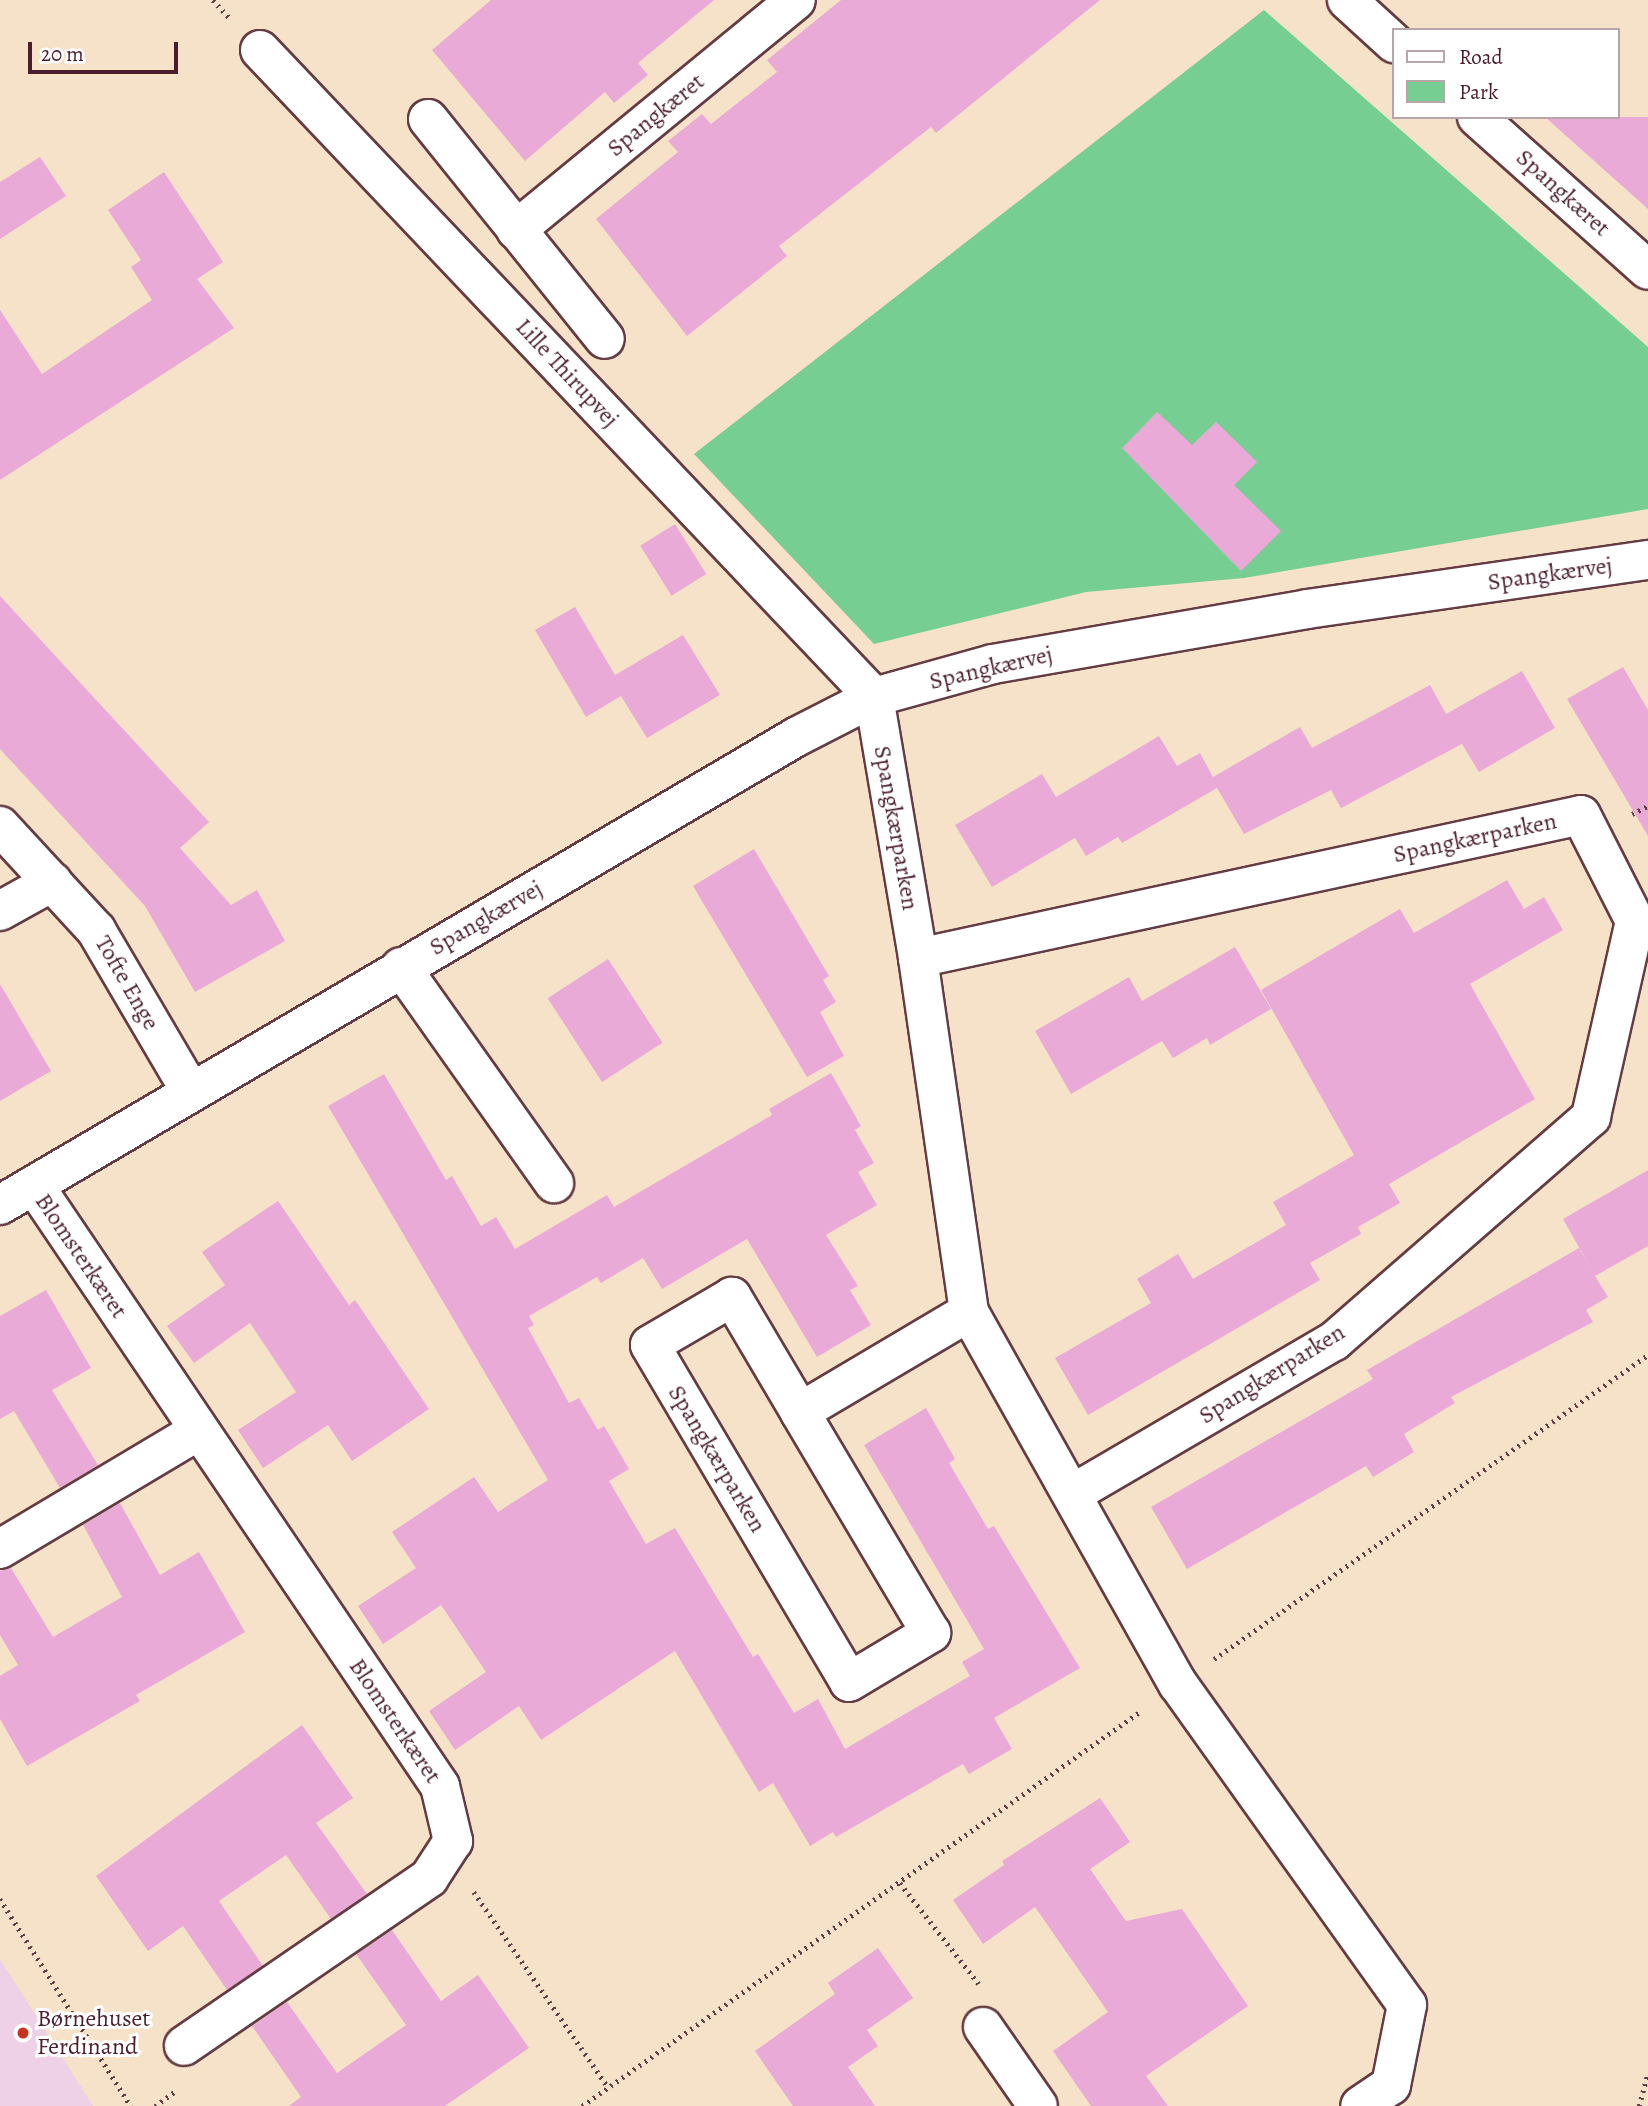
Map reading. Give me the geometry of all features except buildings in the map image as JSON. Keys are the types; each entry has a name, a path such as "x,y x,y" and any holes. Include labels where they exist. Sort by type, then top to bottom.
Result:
{"street":[{"name":"Spangkæret","path":"516,230 796,0"},
{"path":"1347,0 1392,41"},
{"name":"Lille Thirupvej","path":"260,50 874,697"},
{"path":"428,119 605,339"},
{"name":"Spangkæret","path":"1479,119 1648,270"},
{"name":"Spangkærvej","path":"0,1205 796,737 874,697 993,664 1307,609 1648,561"},
{"name":"Spangkærparken","path":"874,697 918,958 969,1312 1178,1684 1407,2005 1391,2085 1360,2106"},
{"name":"Spangkærparken","path":"918,958 1581,815 1635,921 1591,1117 1334,1341 1072,1494"},
{"name":"Tofte Enge","path":"0,826 96,930 191,1092"},
{"path":"0,911 52,882"},
{"name":"Spangkærvej","path":"401,968 554,1183"},
{"name":"Blomsterkæret","path":"34,1185 440,1786 453,1840 429,1878 184,2046"},
{"name":"Spangkærparken","path":"732,1297 800,1412 931,1633 849,1682 650,1345 732,1297"},
{"path":"800,1412 969,1312"},
{"path":"0,1549 198,1431"},
{"path":"983,2027 1038,2106"}],"path":[{"path":"582,2106 1648,1354"},
{"path":"442,1858 467,1881 608,2087"},
{"path":"900,1883 986,1993 983,2027"},
{"path":"0,1899 131,2106"},
{"path":"1639,2106 1648,2072"}],"shaded area":[{"name":"Børnehuset Ferdinand","path":"0,1959 93,2106 0,2106"}],"green space":[{"path":"1264,10 1648,347 1648,509 1244,578 1086,592 874,644 694,454"}],"place":[{"name":"Børnehuset Ferdinand","path":"23,2033"}]}
